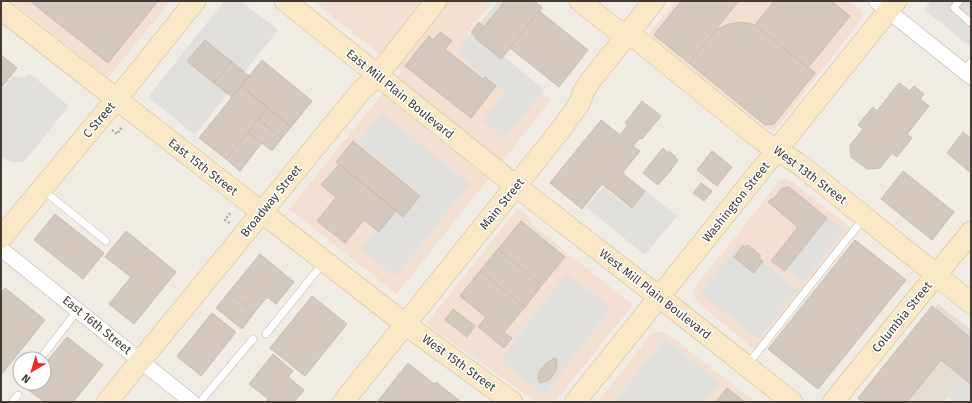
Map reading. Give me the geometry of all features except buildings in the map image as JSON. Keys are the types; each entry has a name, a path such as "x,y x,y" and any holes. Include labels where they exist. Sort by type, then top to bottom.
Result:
{"main road":[{"name":"C Street","path":"1,238 195,1"},
{"name":"East Mill Plain Boulevard","path":"285,1 516,186"},
{"name":"Broadway Street","path":"107,402 360,92 377,76 436,1"},
{"name":"West 13th Street","path":"580,1 615,30 629,33 760,139 799,164 971,304"},
{"name":"Main Street","path":"343,402 574,112 591,80 654,1"},
{"name":"Washington Street","path":"575,402 777,150 887,4"},
{"name":"East 15th Street","path":"1,9 406,324"},
{"name":"West Mill Plain Boulevard","path":"516,186 660,297 792,402"},
{"name":"Columbia Street","path":"833,402 971,232"},
{"name":"West 15th Street","path":"406,324 512,402"}],"street":[{"path":"887,4 969,70"},
{"name":"East 16th Street","path":"1,248 192,402"}],"lane":[{"path":"959,1 954,8 971,23"},
{"path":"42,189 106,241"},
{"path":"747,366 865,218"},
{"path":"266,334 324,261"},
{"path":"46,351 78,310"},
{"path":"200,402 253,339"},
{"path":"12,402 18,394"}],"path":[{"path":"117,134 122,127"},
{"path":"225,220 230,213"}],"shaded area":[{"path":"11,1 171,1 108,78"},
{"path":"224,1 241,1 278,30 195,135 148,97"},
{"path":"313,1 493,1 468,33 551,100 397,294 289,209 401,71"},
{"path":"498,1 534,1 544,9 505,57 544,90 504,139 483,121 505,93 456,52"},
{"path":"675,1 850,1 861,10 863,15 862,19 774,130 767,129 651,36 651,31"},
{"path":"931,1 971,1 971,47 924,10"},
{"path":"29,73 69,106 24,162 14,162 1,158 1,91 13,76 24,78"},
{"path":"382,113 470,184 395,277 361,249 393,210 402,217 421,194 358,143"},
{"path":"786,178 853,229 755,350 696,301 693,292 697,284 780,180"},
{"path":"603,187 630,208 645,190 677,216 645,255 586,207"},
{"path":"518,208 529,217 532,225 633,305 555,402 536,402 426,324"},
{"path":"825,215 844,230 803,283 784,268"},
{"path":"739,243 798,290 758,339 700,293"},
{"path":"566,273 611,307 545,395 500,361"},
{"path":"938,304 971,330 971,402 948,397 944,402 858,402"},
{"path":"661,332 670,336 756,402 598,402 652,333"},
{"path":"665,339 719,383 704,402 614,402"},
{"path":"963,376 971,383 971,402 954,402 947,396"}]}
